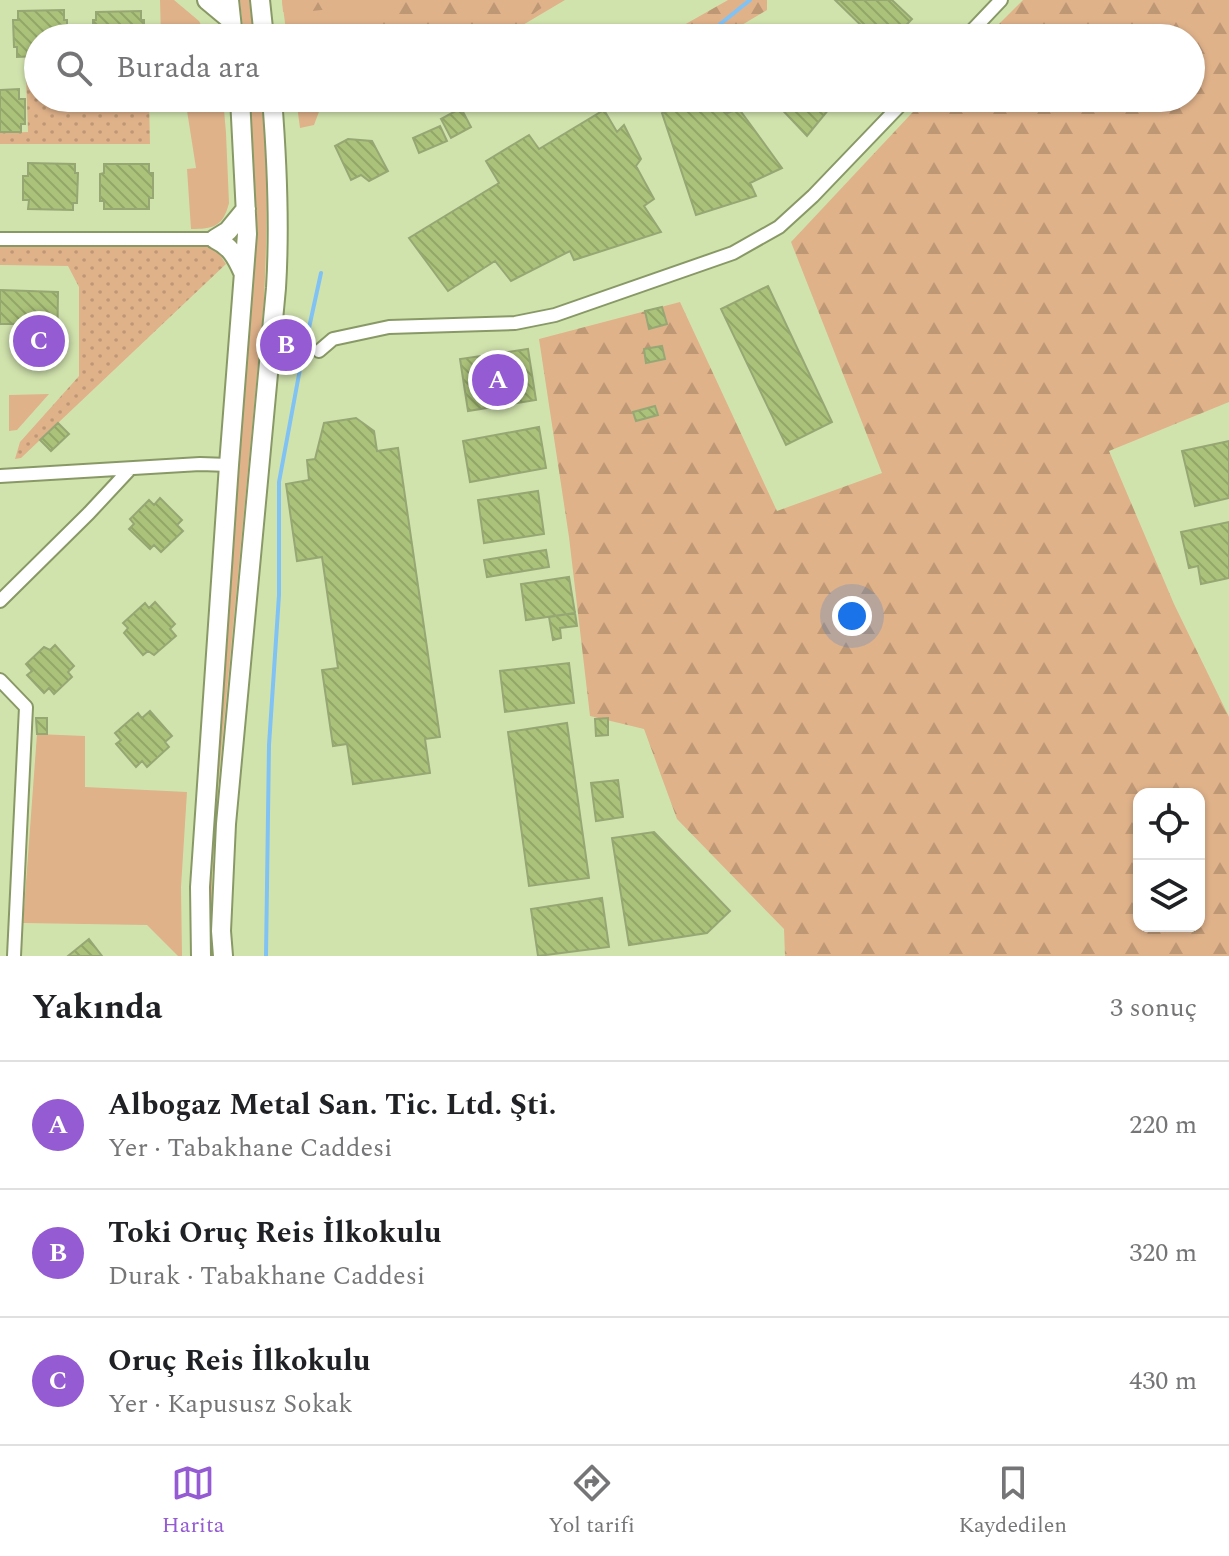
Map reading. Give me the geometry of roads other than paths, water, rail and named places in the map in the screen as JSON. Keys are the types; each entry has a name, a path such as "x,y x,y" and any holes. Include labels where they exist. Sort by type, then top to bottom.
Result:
{"main road":[{"path":"207,0 228,24"},
{"path":"229,0 231,24"},
{"path":"260,0 263,24"},
{"path":"201,956 200,887 247,234 241,112"},
{"path":"223,956 221,931 226,824 278,257 273,112"},
{"path":"244,275 229,247 215,239 228,231 246,209"}],"street":[{"path":"978,24 1001,0"},
{"path":"319,351 333,339 389,327 515,323 555,315 733,253 779,227 894,112"},
{"path":"0,239 215,239"},
{"path":"0,476 229,465"},
{"path":"0,601 130,469"},
{"path":"0,680 26,707 14,956"}],"waterway":[{"path":"720,24 750,0"},
{"path":"266,956 269,745 279,595 279,482 321,273"}],"place":[{"name":"Oruç Reis İlkokulu","path":"39,341"},
{"name":"Toki Oruç Reis İlkokulu","path":"286,345"},
{"name":"Albogaz Metal San. Tic. Ltd. Şti.","path":"498,380"}]}
